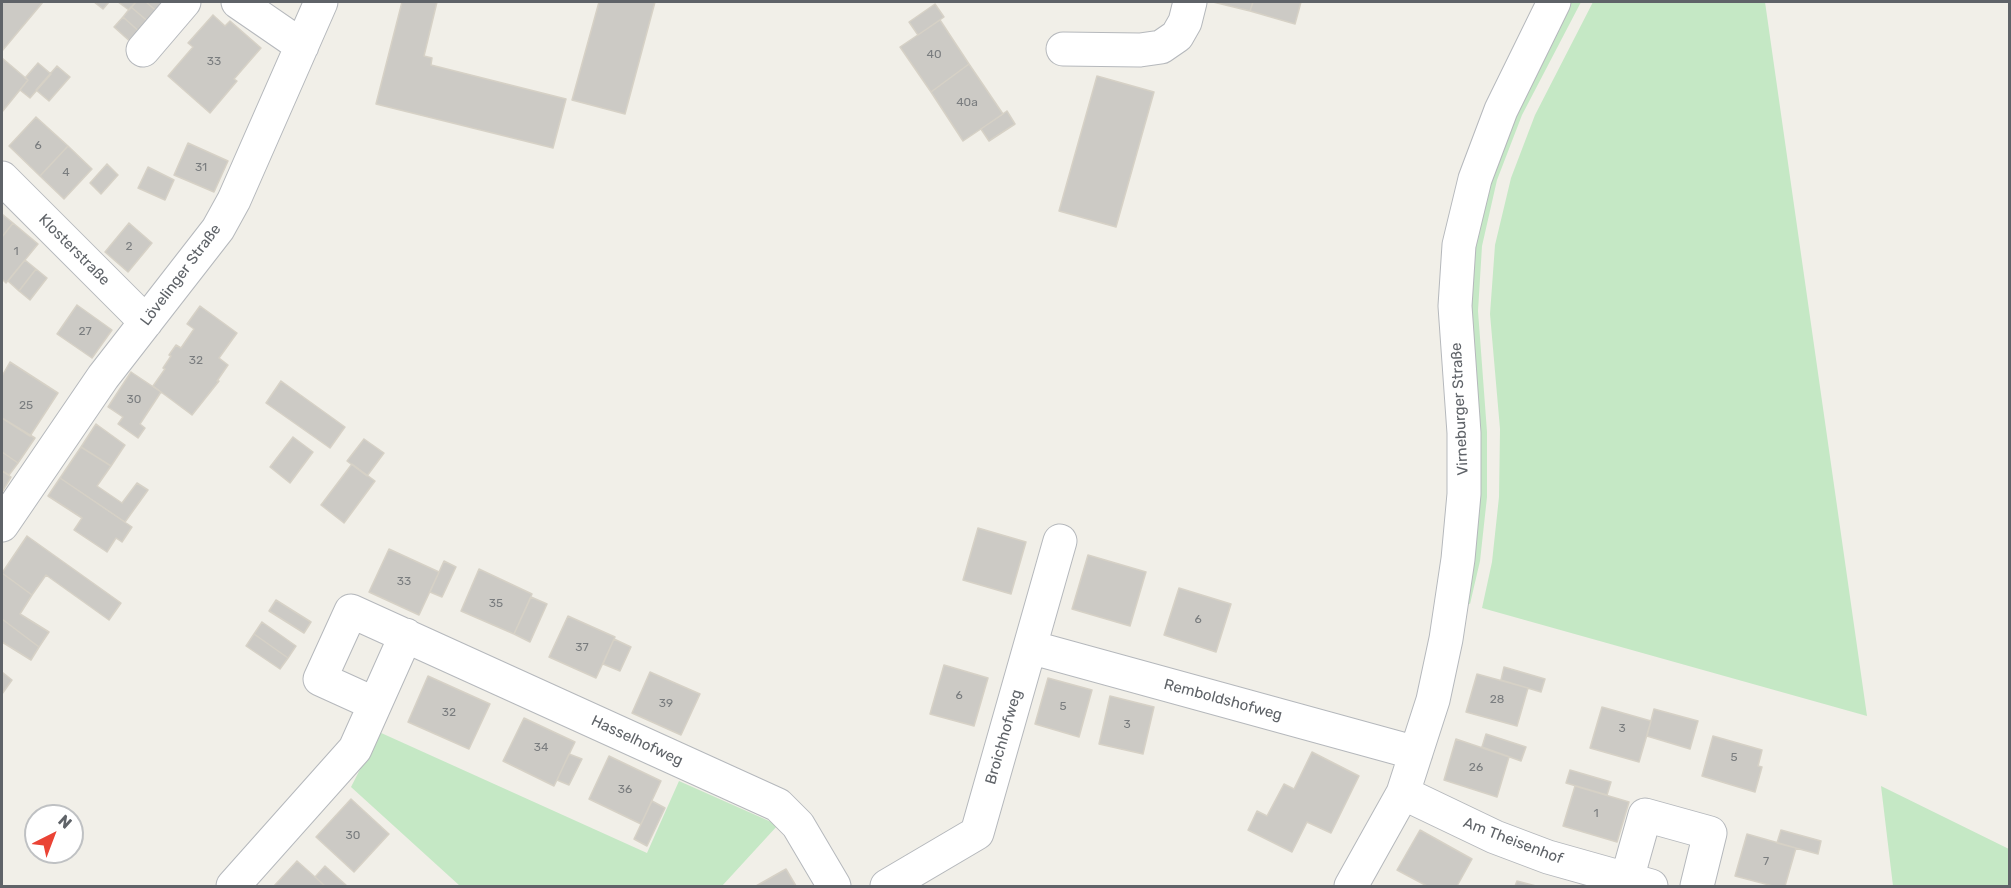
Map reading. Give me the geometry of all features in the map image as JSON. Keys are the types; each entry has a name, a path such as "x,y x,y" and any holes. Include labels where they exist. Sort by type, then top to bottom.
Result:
{"street":[{"path":"143,51 184,2"},
{"path":"238,2 302,46"},
{"name":"Lövelinger Straße","path":"2,525 103,377 218,229 234,200 321,2"},
{"path":"1063,49 1140,50 1161,47 1177,36 1185,22 1190,2"},
{"name":"Virneburger Straße","path":"1351,886 1402,793 1433,700 1446,639 1458,559 1463,505 1464,433 1455,306 1459,245 1475,179 1501,110 1554,2"},
{"name":"Klosterstraße","path":"2,178 146,322"},
{"name":"Broichhofweg","path":"887,886 977,833 1060,541"},
{"name":"Hasselhofweg","path":"375,704 320,679 351,611 778,805 798,825 834,886"},
{"path":"233,886 355,749 406,635"},
{"name":"Remboldshofweg","path":"1030,647 1416,753"},
{"name":"Am Theisenhof","path":"1402,793 1495,837 1548,857 1639,883 1646,815 1710,832 1697,886"}],"green space":[{"path":"1570,2 1581,2 1522,115 1497,180 1482,246 1478,311 1487,432 1487,497 1480,561 1470,604 1464,602 1469,307 1474,248 1488,183 1513,115"},
{"path":"1593,2 1765,2 1867,716 1482,608 1492,562 1499,497 1500,429 1490,314 1495,245 1511,178 1535,115"},
{"path":"379,732 647,853 679,781 778,825 722,886 460,886 351,787"},
{"path":"1881,786 2009,849 2009,886 1893,886"}],"building":[{"path":"2,2 43,2 2,51"},
{"path":"94,2 109,2 103,9"},
{"path":"118,2 136,2 129,10"},
{"path":"136,2 146,2 160,14 151,24 131,7"},
{"path":"146,2 166,2 160,14"},
{"path":"402,2 437,2 424,56 432,58 431,65 566,99 553,148 376,104"},
{"path":"599,2 655,2 625,114 572,100"},
{"path":"1213,2 1253,2 1250,11"},
{"path":"1253,2 1301,2 1295,24 1250,11"},
{"path":"935,4 944,17 918,35 909,22"},
{"path":"131,7 151,24 142,34 123,17"},
{"path":"213,15 225,26 230,21 261,48 234,79 237,81 210,113 168,76 193,47 188,43"},
{"path":"123,17 142,34 133,44 114,27"},
{"path":"940,20 969,64 931,92 900,47"},
{"path":"2,58 28,80 2,112"},
{"path":"38,63 51,74 30,98 20,90 28,80 25,78"},
{"path":"969,64 1003,114 963,141 931,92"},
{"path":"57,66 70,77 49,101 36,90"},
{"path":"1097,76 1154,92 1116,227 1059,211"},
{"path":"1007,111 1015,124 989,141 981,129"},
{"path":"36,117 68,146 40,176 9,146"},
{"path":"188,143 228,161 214,192 174,175"},
{"path":"68,146 92,169 64,199 40,176"},
{"path":"107,164 118,175 101,194 90,183"},
{"path":"148,167 174,180 165,200 138,188"},
{"path":"2,214 13,223 2,237"},
{"path":"13,223 38,244 6,283 2,279 2,237"},
{"path":"129,223 152,243 128,272 105,252"},
{"path":"25,260 36,269 19,291 8,281"},
{"path":"36,269 47,278 30,300 19,291"},
{"path":"77,305 112,330 92,358 57,334"},
{"path":"200,306 237,333 219,358 228,365 217,381 219,381 192,415 153,386 165,369 163,368 176,345 181,348 194,329 187,324"},
{"path":"10,362 58,393 30,436 2,418 2,376"},
{"path":"131,372 161,392 140,424 145,428 138,438 118,424 123,417 108,407"},
{"path":"281,381 345,427 330,448 266,403"},
{"path":"2,418 35,438 18,463 2,452"},
{"path":"96,424 125,445 111,466 81,447"},
{"path":"293,437 313,452 290,483 270,467"},
{"path":"364,439 384,453 367,476 347,461"},
{"path":"81,447 111,466 97,486 122,503 137,483 148,490 125,522 60,478"},
{"path":"2,452 18,463 9,475 2,471"},
{"path":"352,464 375,481 344,523 321,505"},
{"path":"2,471 11,477 2,492"},
{"path":"60,478 132,527 122,542 116,538 107,552 74,530 82,518 48,496"},
{"path":"978,528 1026,542 1011,594 963,580"},
{"path":"27,536 121,603 109,620 46,575 32,595 2,573"},
{"path":"389,549 439,572 419,615 369,592"},
{"path":"1088,555 1146,572 1130,626 1072,609"},
{"path":"444,561 456,567 442,597 430,592"},
{"path":"479,569 532,594 514,634 461,611"},
{"path":"2,573 32,595 20,614 49,632 39,647 2,619"},
{"path":"1179,588 1231,604 1216,652 1164,635"},
{"path":"531,597 547,604 530,642 514,634"},
{"path":"276,600 311,622 304,633 269,611"},
{"path":"568,616 615,637 596,678 549,657"},
{"path":"2,619 39,647 31,660 2,642"},
{"path":"262,622 296,646 288,658 254,634"},
{"path":"254,634 288,658 280,669 246,646"},
{"path":"614,639 631,647 620,671 603,664"},
{"path":"944,665 988,678 974,726 930,714"},
{"path":"1504,667 1545,679 1541,692 1501,680"},
{"path":"2,672 12,680 2,694"},
{"path":"650,672 700,694 681,735 632,713"},
{"path":"1477,674 1528,688 1517,726 1466,712"},
{"path":"428,676 490,704 469,749 408,722"},
{"path":"1048,678 1092,690 1079,737 1035,724"},
{"path":"1110,696 1154,707 1143,754 1099,744"},
{"path":"1602,707 1651,721 1639,762 1590,748"},
{"path":"1654,709 1698,721 1690,749 1647,736"},
{"path":"524,718 575,742 554,786 503,761"},
{"path":"1486,734 1526,747 1521,761 1482,747"},
{"path":"1713,736 1762,750 1758,766 1762,767 1755,792 1702,776"},
{"path":"1456,739 1509,757 1497,797 1444,780"},
{"path":"1312,752 1359,776 1331,833 1307,822 1292,852 1248,830 1257,811 1267,816 1284,784 1294,789"},
{"path":"569,754 582,759 569,785 557,780"},
{"path":"609,756 661,781 641,824 589,799"},
{"path":"1570,770 1611,782 1607,795 1566,783"},
{"path":"1575,786 1629,802 1617,842 1563,826"},
{"path":"351,799 389,834 354,872 316,837"},
{"path":"652,801 665,808 647,846 634,839"},
{"path":"1420,830 1472,859 1457,886 1427,886 1397,870"},
{"path":"1781,830 1821,841 1818,854 1777,843"},
{"path":"1747,834 1796,848 1785,886 1773,886 1735,876"},
{"path":"297,861 315,877 325,886 274,886"},
{"path":"325,866 347,886 325,886 315,877"},
{"path":"786,869 796,886 756,886"},
{"path":"1517,881 1536,886 1515,886"}]}
